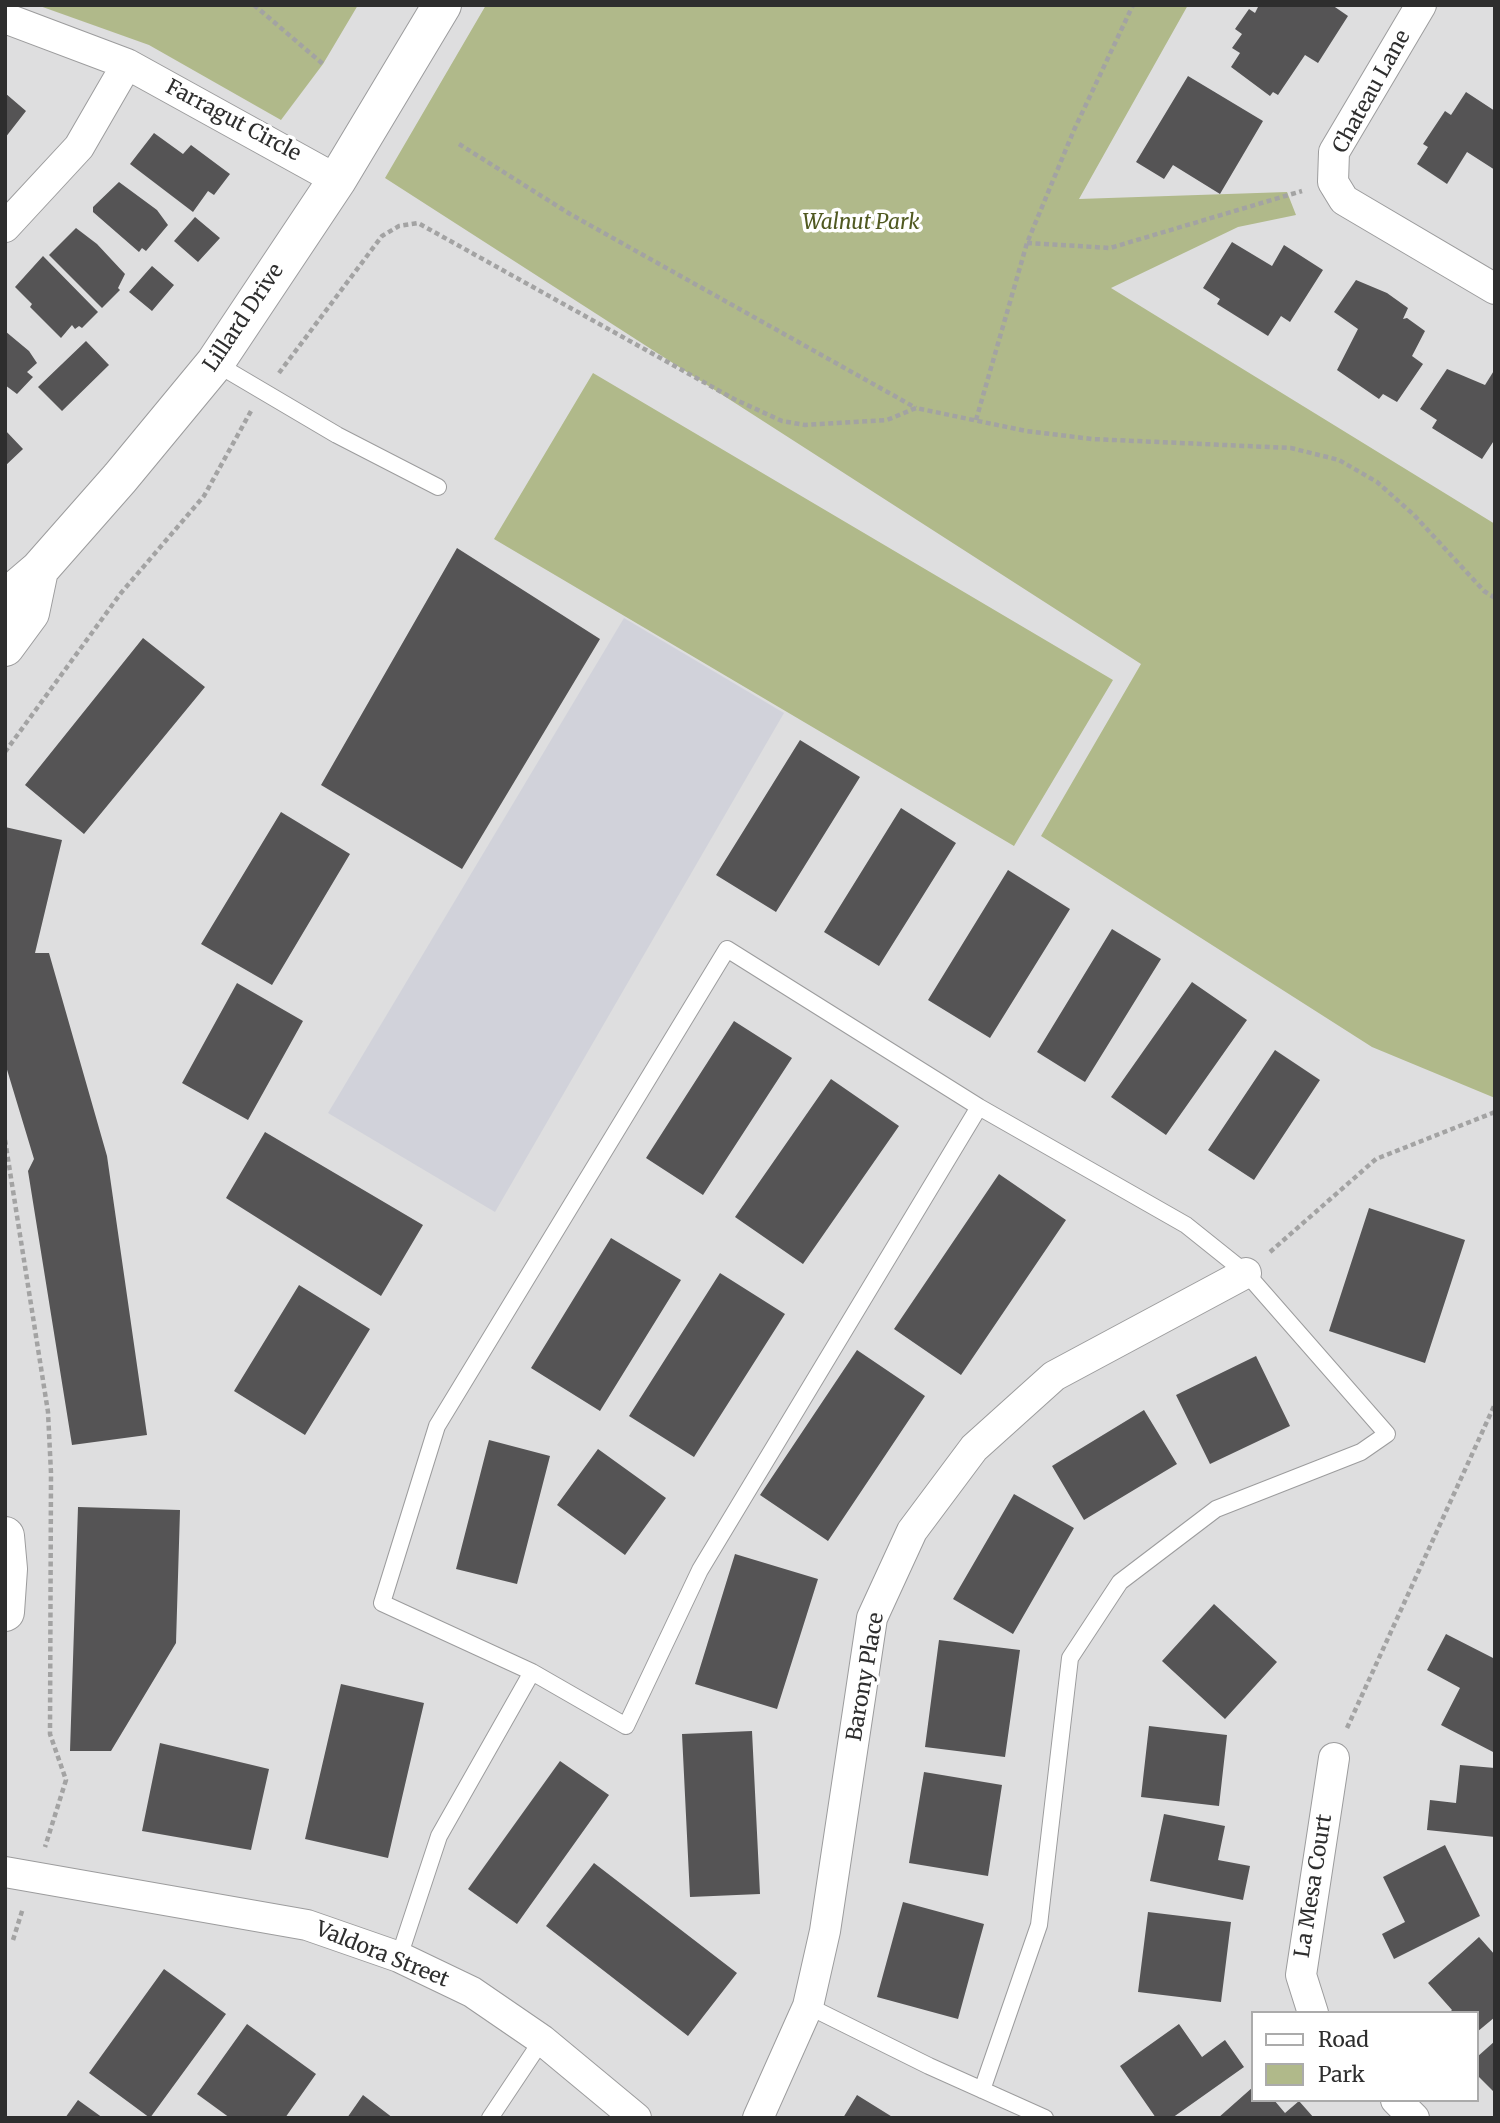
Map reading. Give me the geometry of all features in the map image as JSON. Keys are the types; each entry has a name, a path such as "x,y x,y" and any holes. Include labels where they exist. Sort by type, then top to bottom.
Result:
{"street":[{"name":"Lillard Drive","path":"5,599 22,570 120,478 215,363 337,180 442,5"},
{"name":"Chateau Lane","path":"1333,182 1334,152 1422,5"},
{"name":"Farragut Circle","path":"5,18 127,64 337,180"},
{"path":"5,228 79,147 127,64"},
{"path":"1333,182 1345,200 1495,289"},
{"path":"5,648 30,613 22,570"},
{"name":"Barony Place","path":"758,2118 808,2006 825,1931 872,1618 912,1531 974,1448 1054,1376 1246,1273"},
{"path":"5,1536 8,1569 5,1612"},
{"name":"La Mesa Court","path":"1312,2011 1301,1975 1334,1758"},
{"name":"Valdora Street","path":"5,1872 307,1925 399,1957 472,1992 542,2040 636,2118"},
{"path":"1398,2102 1414,2118"}],"lane":[{"path":"215,363 264,393 438,487"},
{"path":"979,1107 700,1570 626,1726 532,1671 382,1603 437,1426 727,949 979,1107 1186,1226 1246,1273 1387,1434 1361,1451 1216,1509 1120,1583 1070,1657 1039,1925 982,2090"},
{"path":"399,1957 439,1836 532,1671"},
{"path":"808,2006 1045,2118"},
{"path":"490,2118 542,2040"}],"path":[{"path":"254,5 323,64"},
{"path":"976,420 1027,243 1074,130 1133,5"},
{"path":"459,144 570,214 916,408 1026,431 1092,439 1291,448 1339,460 1377,482 1495,598"},
{"path":"1027,243 1110,248 1333,182"},
{"path":"5,752 121,593 204,496 241,426 264,393 382,236 399,226 418,223 734,399 782,421 805,425 887,420 916,408"},
{"path":"1246,1273 1376,1159 1495,1112"},
{"path":"5,1140 48,1412 51,1473 50,1734 66,1780 61,1804"},
{"path":"1334,1758 1495,1404"}],"shaded area":[{"path":"624,618 784,713 495,1212 328,1113"}],"green space":[{"path":"37,5 358,5 323,64 281,120 149,45"},
{"name":"Walnut Park","path":"486,5 1188,5 1079,199 1287,192 1296,215 1238,227 1111,288 1495,524 1495,1098 1372,1047 1041,836 1141,664 385,178"},
{"path":"593,373 1113,680 1014,846 494,539"}],"building":[{"path":"1259,5 1332,5 1348,16 1318,63 1305,55 1278,95 1273,92 1270,96 1231,67 1240,53 1232,48 1242,34 1235,29 1249,9 1255,13"},
{"path":"1188,76 1263,121 1220,194 1173,165 1164,179 1136,162"},
{"path":"1466,92 1495,111 1495,170 1467,152 1447,184 1417,164 1428,147 1423,144 1445,111 1451,115"},
{"path":"5,93 26,111 5,138"},
{"path":"154,133 183,154 191,145 230,174 214,195 208,191 193,212 130,164"},
{"path":"119,182 157,210 168,225 146,251 142,248 139,252 93,212 93,207"},
{"path":"195,217 220,238 198,262 174,241"},
{"path":"76,228 97,244 125,274 118,288 120,290 102,308 49,255"},
{"path":"1232,242 1272,266 1284,245 1323,270 1290,322 1281,316 1268,336 1217,304 1220,299 1203,288"},
{"path":"43,256 98,312 82,328 79,326 75,329 72,325 61,338 30,307 32,304 15,287"},
{"path":"152,266 174,285 152,311 129,292"},
{"path":"1356,280 1387,293 1408,308 1403,319 1407,318 1425,331 1412,356 1423,364 1397,402 1383,394 1379,399 1337,370 1358,329 1334,312"},
{"path":"5,331 29,351 37,363 27,372 33,377 17,394 5,385"},
{"path":"86,341 109,365 62,411 38,387"},
{"path":"1447,369 1485,385 1495,369 1495,439 1482,459 1432,428 1437,420 1420,409"},
{"path":"5,430 23,449 5,466"},
{"path":"457,548 600,639 462,869 321,785"},
{"path":"143,638 205,687 84,834 25,785"},
{"path":"800,740 860,777 776,912 716,875"},
{"path":"901,808 956,843 879,966 824,932"},
{"path":"281,812 350,854 272,985 201,944"},
{"path":"5,827 62,840 35,953 49,953 107,1156 147,1435 72,1445 28,1171 34,1159 5,1063"},
{"path":"1008,870 1070,909 990,1038 928,1000"},
{"path":"1112,929 1161,959 1085,1082 1037,1052"},
{"path":"1192,982 1247,1020 1166,1135 1111,1097"},
{"path":"237,983 303,1021 248,1120 182,1083"},
{"path":"734,1021 792,1058 703,1195 646,1158"},
{"path":"1275,1050 1320,1080 1254,1180 1208,1150"},
{"path":"831,1079 899,1126 803,1264 735,1217"},
{"path":"265,1132 423,1225 381,1296 226,1198"},
{"path":"999,1174 1066,1220 961,1375 894,1329"},
{"path":"1369,1208 1465,1240 1425,1363 1329,1331"},
{"path":"611,1238 681,1280 600,1411 531,1368"},
{"path":"720,1273 785,1314 694,1457 629,1416"},
{"path":"299,1285 370,1329 305,1435 234,1391"},
{"path":"857,1350 925,1396 828,1541 760,1495"},
{"path":"1256,1356 1290,1426 1210,1464 1176,1395"},
{"path":"1144,1410 1177,1464 1084,1520 1052,1466"},
{"path":"489,1440 550,1456 517,1584 456,1569"},
{"path":"598,1449 666,1498 625,1555 557,1505"},
{"path":"1014,1494 1074,1528 1013,1634 953,1599"},
{"path":"78,1507 180,1510 176,1643 111,1751 70,1751"},
{"path":"735,1554 818,1579 777,1709 695,1684"},
{"path":"1214,1604 1277,1662 1225,1719 1162,1661"},
{"path":"1446,1634 1495,1659 1495,1753 1441,1725 1460,1688 1427,1670"},
{"path":"939,1640 1020,1650 1005,1757 925,1747"},
{"path":"341,1684 424,1703 388,1858 305,1839"},
{"path":"1149,1726 1227,1735 1219,1806 1141,1797"},
{"path":"752,1731 760,1894 690,1897 682,1734"},
{"path":"160,1743 269,1769 251,1850 142,1831"},
{"path":"560,1761 609,1795 517,1924 468,1889"},
{"path":"1460,1765 1495,1768 1495,1837 1427,1830 1430,1800 1456,1803"},
{"path":"924,1772 1002,1785 988,1876 909,1863"},
{"path":"1164,1814 1225,1826 1218,1860 1250,1866 1243,1900 1150,1881"},
{"path":"1445,1845 1480,1916 1394,1959 1382,1934 1405,1922 1383,1877"},
{"path":"594,1863 737,1973 688,2036 546,1926"},
{"path":"903,1902 984,1924 958,2019 877,1997"},
{"path":"1148,1912 1231,1922 1221,2002 1138,1992"},
{"path":"1479,1937 1495,1955 1495,2017 1479,2030 1479,2011 1451,2011 1428,1983"},
{"path":"164,1969 226,2014 150,2118 89,2073"},
{"path":"247,2024 316,2074 285,2118 230,2118 197,2094"},
{"path":"1179,2024 1202,2057 1225,2040 1244,2067 1172,2118 1156,2118 1120,2066"},
{"path":"1495,2041 1495,2093 1479,2077 1479,2055"},
{"path":"1252,2088 1252,2102 1276,2102 1285,2113 1300,2102 1314,2118 1218,2118"},
{"path":"363,2095 393,2118 347,2118"},
{"path":"857,2095 894,2118 843,2118"},
{"path":"78,2100 103,2118 65,2118"}]}
